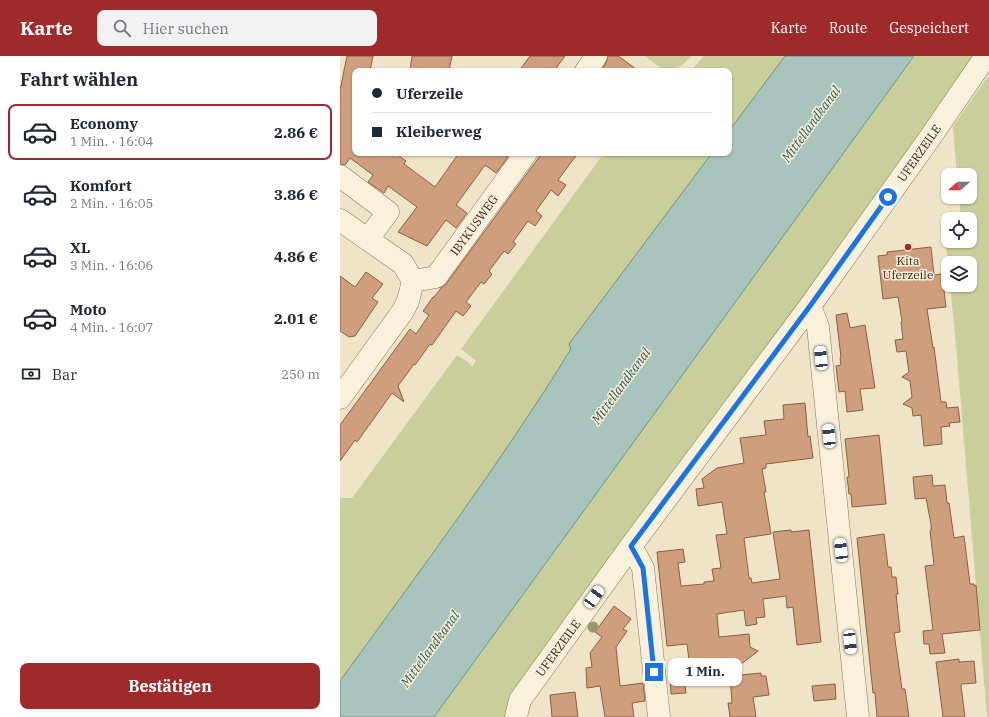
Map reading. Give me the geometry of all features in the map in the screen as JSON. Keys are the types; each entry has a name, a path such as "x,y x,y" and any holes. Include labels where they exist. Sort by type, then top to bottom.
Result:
{"street":[{"path":"588,68 596,56"},
{"name":"UFERZEILE","path":"516,717 520,700 631,546 810,306 930,139 986,56"},
{"name":"IBYKUSWEG","path":"413,281 436,277 524,156"},
{"path":"340,176 388,212 368,239"},
{"path":"340,220 403,264 413,281 408,301 403,311 340,398"},
{"path":"810,306 818,327 858,717"},
{"path":"631,546 643,568 659,717"}],"green space":[{"path":"645,56 692,56 681,66 675,68 661,68"},
{"path":"704,56 785,56 732,127 732,68 694,68"},
{"path":"914,56 978,56 506,717 434,717"},
{"path":"989,75 989,717 987,717 951,292 977,292 977,256 947,256 946,248 977,248 977,212 960,212 960,204 977,204 977,168 956,168 953,126"},
{"path":"602,156 710,156 570,344 572,349 545,392 459,517 340,681 340,498 352,498 457,355 468,362 472,367 476,361 461,349"}],"water":[{"name":"Mittellandkanal","path":"785,56 914,56 434,717 340,717 340,681 488,476 571,349 569,344 710,156 732,156 732,127"}],"building":[{"path":"347,56 373,56 371,68 352,68 352,156 399,156 406,161 404,164 435,187 457,156 508,157 496,173 485,165 456,205 467,213 456,228 446,220 427,246 398,232 417,207 388,186 384,193 368,182 373,175 350,158 345,165 340,164 340,90"},
{"path":"412,56 452,56 450,68 410,68"},
{"path":"530,56 565,56 556,68 521,68"},
{"path":"608,56 618,56 635,68 603,68"},
{"path":"540,156 576,156 558,180 566,185 558,196 551,190 536,211 542,216 535,226 528,221 513,242 516,244 508,254 504,251 489,271 492,274 484,284 481,282 466,302 471,306 463,316 456,311 432,345 430,344 398,386 404,402 392,393 357,442 355,440 340,461 340,425 410,329 416,334 429,315 423,311 433,297 446,284"},
{"path":"931,247 934,275 941,274 941,292 944,292 946,307 927,309 933,348 934,347 941,402 946,402 947,408 958,407 960,422 949,423 950,426 941,427 942,444 924,446 921,415 913,416 912,408 903,404 912,397 910,381 902,377 909,372 906,351 897,352 895,340 903,339 898,297 883,299 878,256 887,255 887,252"},
{"path":"366,272 383,284 372,298 378,302 355,336 349,337 340,331 340,276 355,287"},
{"path":"847,313 850,328 865,325 875,388 860,389 863,410 847,412 845,391 839,392 836,366 841,365 841,357 836,315"},
{"path":"805,403 808,437 810,436 813,458 766,464 766,468 762,469 771,534 744,538 749,578 751,578 752,583 780,579 773,532 809,530 821,642 797,645 793,607 787,608 786,596 763,599 765,617 756,618 757,624 746,626 744,610 717,614 719,637 749,634 750,647 758,651 718,682 692,685 687,644 667,646 657,552 683,549 685,562 678,563 681,586 704,584 704,582 714,581 712,569 721,568 716,535 727,534 722,502 698,506 696,489 704,488 702,479 717,468 744,463 740,438 766,435 764,421 784,419 783,405"},
{"path":"879,435 886,504 852,507 847,477 849,477 845,439"},
{"path":"932,475 933,486 945,485 954,538 964,536 970,584 974,584 974,586 976,585 980,630 942,634 945,653 930,654 929,644 924,644 923,631 933,630 925,566 934,565 930,531 931,524 926,498 915,499 913,477"},
{"path":"884,534 888,567 891,567 892,577 896,577 898,594 896,594 900,632 894,633 902,689 905,689 909,717 877,717 875,693 873,693 857,538"},
{"path":"614,606 631,619 623,629 627,631 616,647 620,686 643,683 645,701 632,703 634,717 605,717 600,686 587,688 586,668 592,667 590,653 602,637 595,632"},
{"path":"959,659 959,662 974,661 976,683 962,684 961,686 965,717 943,717 936,662"},
{"path":"761,673 761,676 766,676 769,695 753,697 756,717 730,717 728,703 732,703 730,676"},
{"path":"684,678 686,693 671,694 670,679"},
{"path":"835,684 836,699 814,701 812,686"},
{"path":"575,692 578,717 552,717 550,695"}],"place":[{"name":"Kita Uferzeile","path":"908,247"}],"route":[{"path":"654,672 643,568 631,546 810,306 888,197"}]}
